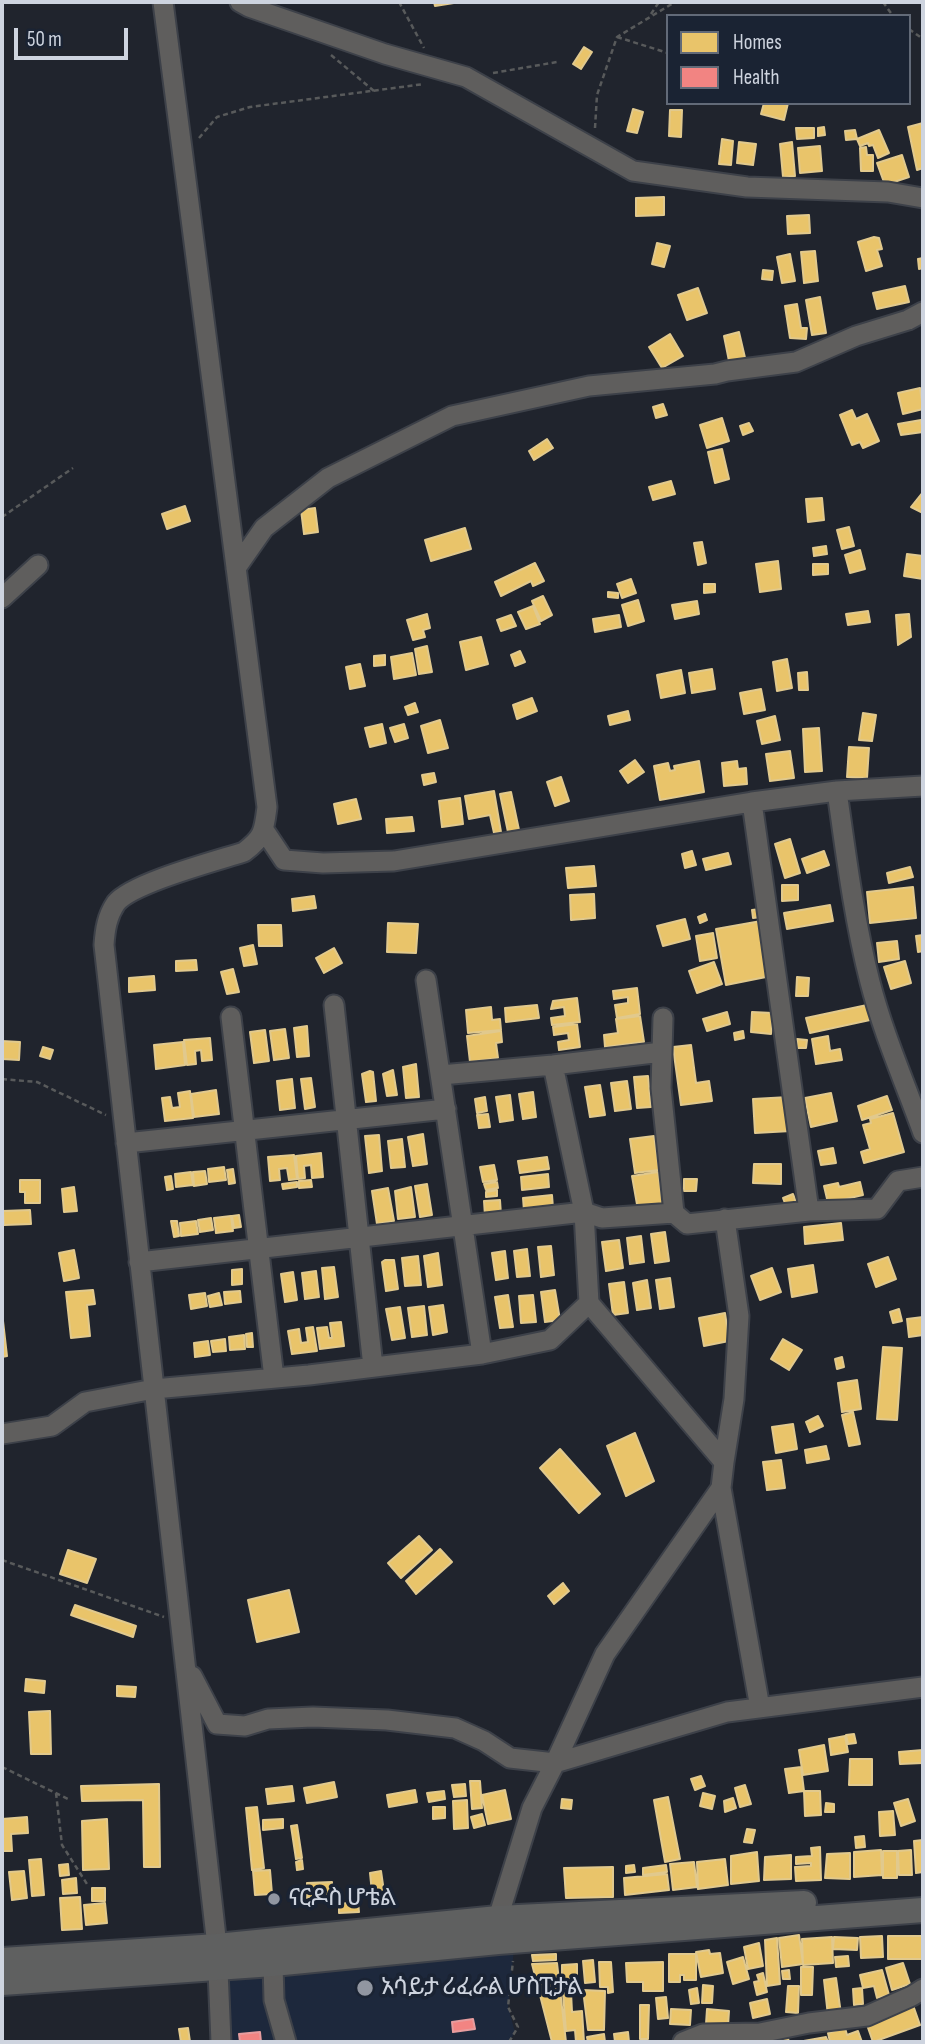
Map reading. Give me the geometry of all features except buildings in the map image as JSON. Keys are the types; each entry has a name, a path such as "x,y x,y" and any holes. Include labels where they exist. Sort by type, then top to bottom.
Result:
{"main road":[{"path":"2,1983 218,1957 923,1896"},
{"path":"2,1960 218,1957 273,1964 503,1934 923,1910"}],"street":[{"path":"163,2 267,807 264,830 257,842 244,852 133,890 117,902 106,922 104,945 218,1957 221,2042"},
{"path":"240,2 385,54 431,76 466,77 633,172 747,187 888,192 923,198"},
{"path":"236,568 264,528 328,478 452,416 589,386 715,374 727,370 796,362 856,336 908,320 923,312"},
{"path":"2,598 38,565"},
{"path":"264,830 284,860 323,863 394,861 752,802 923,786"},
{"path":"837,792 869,979 923,1133"},
{"path":"752,802 809,1211"},
{"path":"426,980 482,1354"},
{"path":"334,1005 373,1367"},
{"path":"230,1017 274,1378"},
{"path":"663,1018 661,1088 674,1213 687,1224 809,1211 877,1209 898,1181 923,1177"},
{"path":"440,1075 662,1052"},
{"path":"553,1065 583,1212 589,1303 724,1462"},
{"path":"126,1143 446,1109"},
{"path":"139,1262 583,1212 602,1218 674,1213"},
{"path":"725,1219 739,1316 734,1399 721,1488 760,1708"},
{"path":"2,1434 52,1426 85,1402 154,1389 482,1354 550,1340 589,1303"},
{"path":"503,1934 532,1808 605,1654 721,1488"},
{"path":"184,1658 217,1724 245,1726 268,1719 313,1717 387,1720 455,1728 484,1741 510,1758 555,1763 727,1712 923,1687"},
{"path":"273,1964 274,2000 286,2042"},
{"path":"683,2042 703,2034 760,2033 809,2023 867,2016 923,1989"}],"path":[{"path":"183,157 217,117 250,107 375,91 431,76 399,2"},
{"path":"650,17 659,2"},
{"path":"594,149 597,95 617,37 675,2"},
{"path":"617,37 666,52"},
{"path":"322,48 375,91"},
{"path":"466,77 557,62"},
{"path":"2,517 73,468"},
{"path":"2,1079 37,1082 124,1123"},
{"path":"2,1560 180,1623"},
{"path":"2,1767 70,1800"},
{"path":"57,1793 62,1845 87,1884"},
{"path":"503,1934 508,2007 518,2027 509,2042"}],"shaded area":[{"name":"አሳይታ ሪፈራል ሆስፒታል","path":"515,1940 508,2007 515,2032 509,2042 222,2042 218,1968"}],"place":[{"name":"ናርዶስ ሆቴል","path":"274,1899"},
{"name":"አሳይታ ሪፈራል ሆስፒታል","path":"365,1988"}]}
